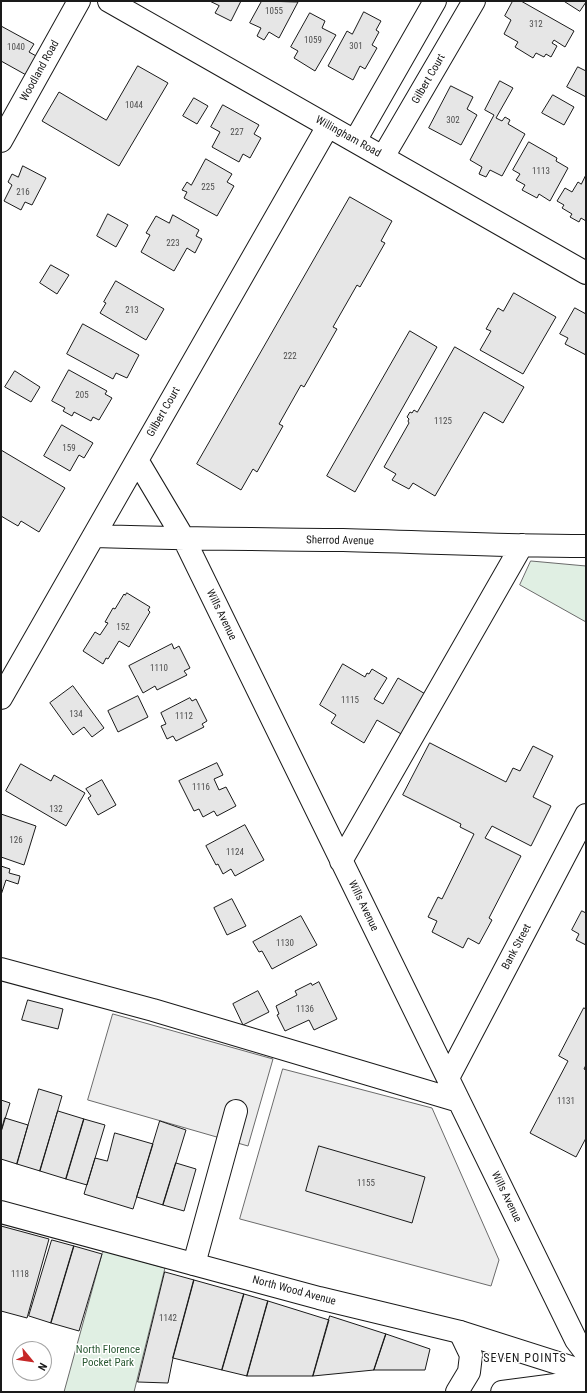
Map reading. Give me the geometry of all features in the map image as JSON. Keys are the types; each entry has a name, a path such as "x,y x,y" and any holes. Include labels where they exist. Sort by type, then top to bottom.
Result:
{"street":[{"name":"Woodland Road","path":"1,140 79,1"},
{"name":"Willingham Road","path":"109,1 586,273"},
{"name":"Gilbert Court","path":"384,157 474,1"},
{"path":"355,141 433,6 459,27"},
{"name":"Gilbert Court","path":"1,698 95,536 328,126"},
{"name":"Wills Avenue","path":"137,460 184,539 576,1340 586,1353"},
{"name":"Sherrod Avenue","path":"95,536 586,546"},
{"path":"341,861 522,545"},
{"name":"Bank Street","path":"448,1078 586,815"},
{"path":"1,969 153,1010 459,1101"},
{"path":"194,1264 236,1111"},
{"name":"North Wood Avenue","path":"1,1212 319,1298 460,1332 586,1372"},
{"path":"457,1392 469,1372 471,1355 460,1332"},
{"path":"502,1392 586,1381"}],"green space":[{"path":"531,561 586,566 586,622 520,585"},
{"name":"North Florence Pocket Park","path":"104,1251 165,1268 134,1392 64,1392 102,1254"}],"shaded area":[{"path":"113,1014 273,1059 248,1146 88,1100"},
{"path":"283,1069 432,1108 499,1260 491,1286 240,1219"}],"building":[{"path":"210,1 241,1 231,21 215,13 219,6"},
{"path":"262,1 298,2 279,38 269,32 264,40 257,36 261,28 250,23"},
{"path":"513,1 521,1 574,31 565,47 554,40 552,43 557,46 551,57 546,54 544,57 536,53 533,58 515,47 518,42 504,34 511,20 505,16"},
{"path":"564,1 586,1 586,2 580,11"},
{"path":"364,12 381,21 376,30 379,32 372,45 377,48 365,69 360,66 353,80 328,66 347,31 352,34"},
{"path":"310,13 325,21 322,28 336,35 315,71 294,58 298,51 291,47"},
{"path":"1,26 34,44 29,52 38,57 28,76 1,61"},
{"path":"138,66 168,83 119,166 42,121 59,92 106,120"},
{"path":"578,67 586,71 586,97 567,87"},
{"path":"500,81 513,88 496,118 502,121 505,117 510,120 508,124 525,134 502,176 490,170 486,177 479,174 482,167 470,160 494,115 485,110"},
{"path":"451,86 473,97 467,109 477,115 461,145 429,128"},
{"path":"553,95 574,107 564,125 542,113"},
{"path":"194,98 208,106 197,124 183,116"},
{"path":"223,105 259,125 254,134 261,138 250,158 243,154 239,162 212,147 220,132 211,127"},
{"path":"529,142 557,158 556,161 568,168 550,201 539,194 537,198 522,190 525,185 516,180 520,174 513,170"},
{"path":"206,159 232,174 227,182 234,186 217,216 184,198 187,192 182,190 187,182 191,185"},
{"path":"23,166 46,178 32,205 25,202 21,210 4,201 12,185 8,182 12,174 18,177"},
{"path":"586,175 586,221 581,218 579,222 570,217 572,214 562,208 564,205 557,201 565,188 572,192 578,182 581,184"},
{"path":"350,197 392,221 381,241 385,243 360,287 357,285 333,327 337,329 304,387 301,385 279,424 283,426 257,472 253,469 241,490 197,464"},
{"path":"108,214 128,225 116,247 97,236"},
{"path":"173,215 199,230 196,236 202,239 195,253 187,248 174,271 141,252 150,235 146,233 156,216 169,223"},
{"path":"51,265 69,275 57,294 40,283"},
{"path":"116,281 164,309 146,340 100,313 106,303 104,302"},
{"path":"514,293 556,317 523,374 480,350 491,331 486,329 498,308 503,311"},
{"path":"575,308 586,314 586,355 565,344 568,338 560,334"},
{"path":"83,324 139,355 127,378 116,373 113,379 67,354"},
{"path":"410,331 437,347 355,492 327,476"},
{"path":"455,347 524,387 503,423 484,412 435,496 413,483 409,489 392,480 396,474 384,467 409,423 409,419 407,417 410,412 412,413 414,410 417,412"},
{"path":"69,370 107,391 105,394 112,398 99,420 93,417 91,421 74,412 72,416 63,411 65,408 52,401"},
{"path":"15,371 40,387 31,402 5,387"},
{"path":"62,425 93,443 84,458 79,455 70,471 44,456"},
{"path":"1,450 65,488 39,532 21,521 18,526 1,516"},
{"path":"127,593 150,607 148,610 150,612 129,647 119,641 108,659 106,658 103,664 83,651 95,632 100,635 108,623 105,622 113,608 115,609 124,594 125,595"},
{"path":"172,644 174,649 179,646 190,668 184,671 187,675 157,690 155,686 143,693 129,666"},
{"path":"343,664 365,677 372,669 387,678 374,699 383,704 398,678 427,695 403,735 377,720 364,743 331,723 336,715 320,705"},
{"path":"73,686 104,728 92,737 84,727 73,735 50,703"},
{"path":"138,696 148,717 118,732 108,711"},
{"path":"190,698 192,701 196,699 207,721 202,724 204,727 176,741 173,736 167,739 161,726 166,724 161,713"},
{"path":"430,743 506,782 513,768 520,771 533,746 553,756 533,797 551,806 531,846 492,826 485,838 521,856 489,918 492,920 479,944 468,938 463,948 432,932 437,921 428,917 438,897 442,899 474,834 460,827 461,824 403,795"},
{"path":"217,763 223,775 214,779 219,790 226,787 236,806 217,816 214,811 203,817 199,809 194,811 179,781"},
{"path":"21,764 51,781 54,775 85,793 66,826 6,791"},
{"path":"102,780 116,805 98,815 88,798 91,796 86,789"},
{"path":"1,814 36,826 24,865 1,857"},
{"path":"245,825 264,860 235,876 231,869 223,874 218,864 216,865 206,846"},
{"path":"1,866 10,869 9,873 20,876 18,884 6,880 1,895"},
{"path":"232,899 246,926 227,935 214,908"},
{"path":"582,911 586,913 586,945 576,940 579,934 572,930"},
{"path":"301,916 317,945 272,969 262,951 259,952 253,942"},
{"path":"319,982 337,1019 314,1030 309,1020 285,1031 277,1015 279,1014 276,1006 297,995 295,991 311,983 312,985"},
{"path":"258,991 269,1012 243,1025 233,1004"},
{"path":"28,1000 63,1009 58,1029 22,1020"},
{"path":"584,1008 586,1009 586,1065 584,1069 586,1070 586,1138 576,1157 530,1133 568,1061 559,1056"},
{"path":"39,1089 62,1096 40,1171 17,1164"},
{"path":"1,1100 10,1103 1,1132"},
{"path":"58,1111 84,1119 66,1179 40,1171"},
{"path":"5,1118 28,1125 17,1164 1,1159 1,1132"},
{"path":"84,1119 105,1125 87,1185 66,1179"},
{"path":"160,1121 186,1130 163,1205 137,1197"},
{"path":"115,1133 153,1144 133,1209 84,1194 95,1158 107,1161"},
{"path":"319,1146 425,1177 412,1223 306,1191"},
{"path":"176,1163 196,1169 184,1211 163,1205"},
{"path":"1,1226 49,1239 27,1318 1,1311"},
{"path":"52,1240 74,1246 51,1323 29,1316"},
{"path":"74,1246 102,1254 79,1331 51,1323"},
{"path":"165,1272 194,1280 173,1358 168,1383 138,1382"},
{"path":"194,1280 244,1294 222,1370 173,1358"},
{"path":"244,1294 268,1301 247,1376 222,1370"},
{"path":"268,1301 329,1320 313,1376 247,1376"},
{"path":"330,1316 386,1334 374,1370 313,1376"},
{"path":"386,1334 430,1349 425,1370 374,1370"}],"district":[{"name":"SEVEN POINTS","path":"525,1359"}]}
